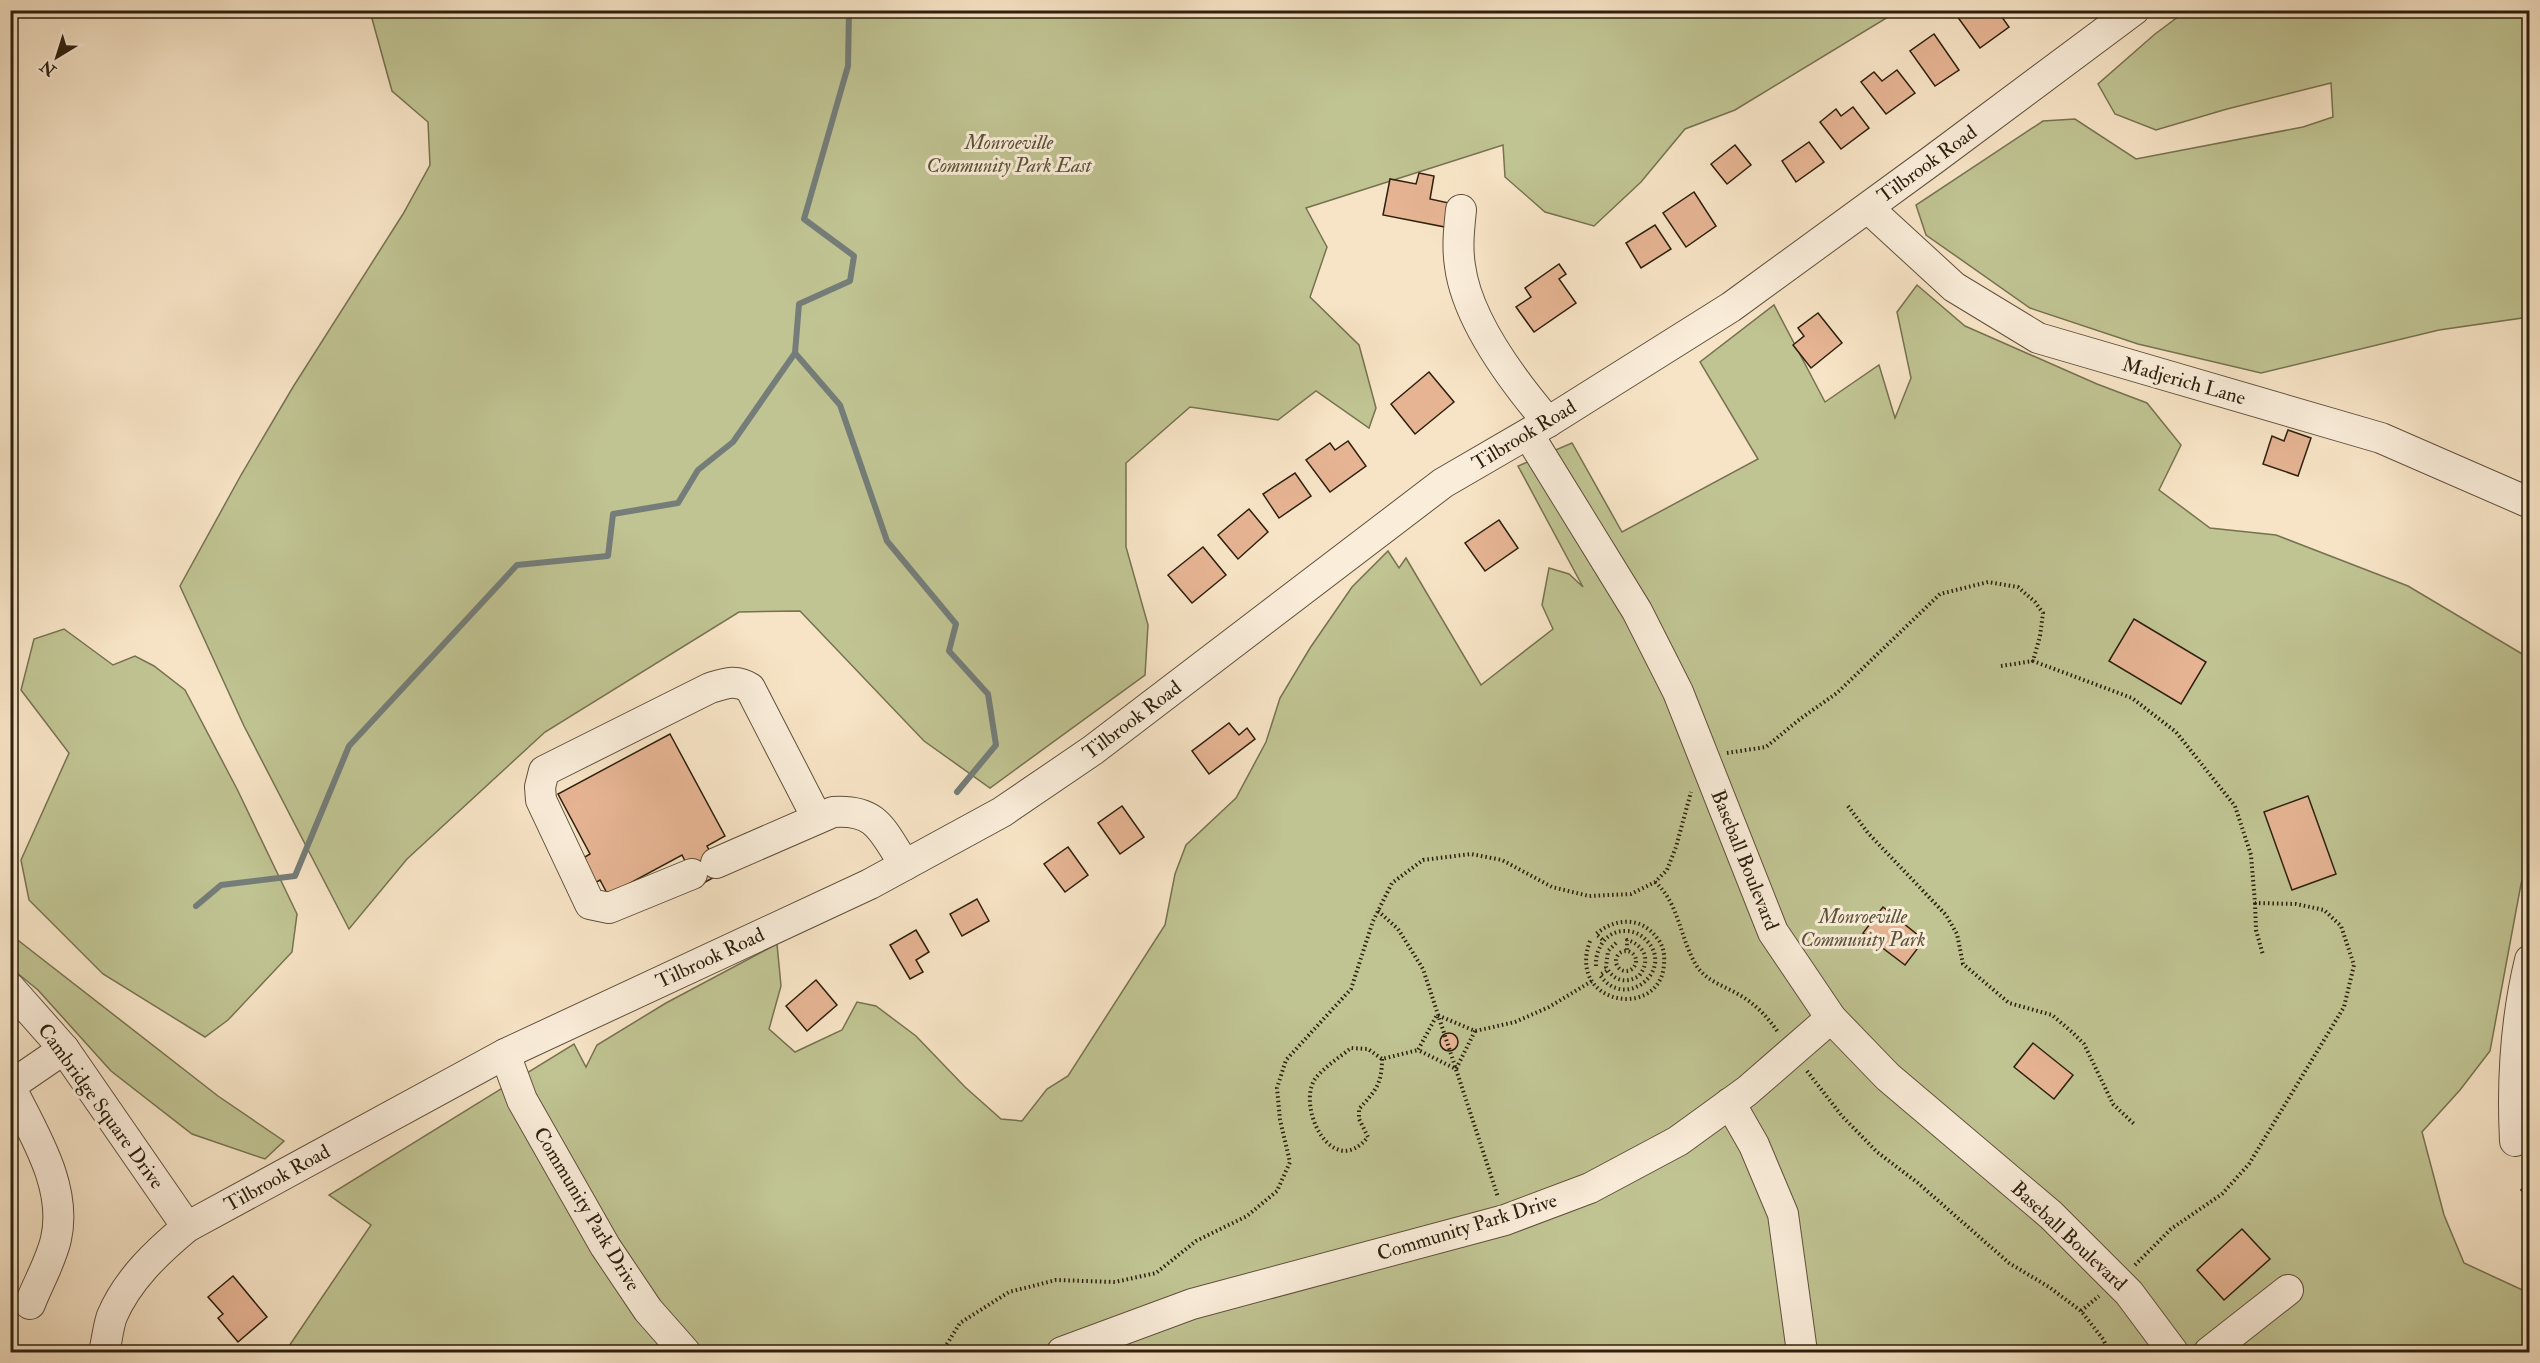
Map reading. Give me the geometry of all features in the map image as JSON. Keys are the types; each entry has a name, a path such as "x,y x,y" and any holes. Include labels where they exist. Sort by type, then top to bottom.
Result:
{"street":[{"name":"Tilbrook Road","path":"104,1353 112,1317 131,1283 156,1254 187,1227 505,1054 870,884 1002,812 1093,750 1443,483 1538,428 1731,307 2134,10"},
{"name":"Madjerich Lane","path":"1868,208 1954,287 2038,338 2380,438 2529,503"},
{"name":"Baseball Boulevard","path":"1461,210 1458,235 1460,267 1468,297 1678,692 1773,933 1831,1018 1888,1077 2051,1215 2129,1293 2173,1353"},
{"path":"818,818 750,688 741,682 728,682 711,688 544,771 540,787 541,800 590,904 609,908 833,812 852,810 874,820 905,864"},
{"path":"2515,1141 2515,1081 2522,994 2529,960"},
{"name":"Cambridge Square Drive","path":"10,988 64,1049 187,1227"},
{"name":"Community Park Drive","path":"1062,1353 1192,1304 1505,1220 1590,1188 1678,1141 1730,1103 1831,1018"},
{"path":"30,1304 56,1239 59,1203 44,1156 10,1086 64,1049"},
{"name":"Community Park Drive","path":"505,1054 522,1100 605,1246 648,1310 685,1353"},
{"path":"1730,1103 1754,1145 1784,1214 1802,1353"},
{"path":"2209,1353 2288,1290"}],"path":[{"path":"2001,666 2033,661"},
{"path":"1848,806 1868,833 1946,915 1956,934 1963,964 2009,1003 2052,1015 2072,1032 2084,1044 2113,1104 2134,1124"},
{"path":"1655,882 1667,892 1695,964 1705,977 1744,997 1763,1012 1842,1116 1877,1152 1918,1183 2009,1263 2049,1287 2081,1311 2103,1339 2109,1353"},
{"path":"2255,903 2256,930 2264,955"},
{"path":"1378,911 1398,930 1423,969 1505,1220"},
{"path":"1590,941 1586,963 1592,981 1602,992 1612,997 1634,999 1653,988 1664,969 1662,946 1648,929 1639,923 1628,921 1606,926 1596,934 1604,941"},
{"path":"1596,966 1597,952 1604,941 1616,933 1634,932 1649,943 1655,960 1650,978 1635,988 1626,990 1609,984 1600,975 1608,970"},
{"path":"1616,943 1608,951 1605,959 1608,970 1617,979 1624,981 1639,976 1646,962 1645,954 1635,942 1627,940 1627,950"},
{"path":"1627,950 1632,952 1637,961 1631,970 1626,971 1617,966 1616,960 1621,951 1627,950"},
{"path":"1437,1015 1475,1031 1515,1022 1549,1007 1592,981"},
{"path":"1418,1050 1437,1015"},
{"path":"1456,1069 1475,1031"},
{"path":"1382,1059 1382,1076 1378,1087 1359,1109 1359,1119 1368,1137 1359,1147 1347,1152 1332,1148 1323,1140 1311,1111 1309,1094 1315,1079 1351,1048 1368,1049 1382,1059 1418,1050 1456,1069"}],"green space":[{"name":"Monroeville Community Park East","path":"373,11 1898,11 1735,110 1685,129 1641,182 1594,226 1545,212 1505,177 1503,145 1306,208 1327,247 1310,297 1359,345 1376,408 1369,428 1316,391 1278,420 1190,407 1126,463 1126,547 1148,625 1145,675 990,788 924,741 800,611 739,612 545,732 407,859 349,929 244,726 180,586 293,387 403,214 430,165 428,122 392,91 371,15"},
{"path":"2186,11 2529,11 2529,317 2439,330 2261,373 2138,344 2030,308 1926,235 1916,205 2043,121 2075,119 2136,159 2303,127 2333,117 2331,83 2227,109 2156,130 2115,114 2098,84 2155,34"},
{"name":"Monroeville Community Park","path":"1917,285 1965,326 2097,384 2147,403 2181,445 2159,490 2210,528 2276,535 2408,586 2529,658 2529,860 2521,884 2490,1051 2460,1090 2422,1132 2444,1215 2464,1263 2529,1293 2529,1352 285,1352 371,1225 329,1195 574,1044 586,1067 597,1045 666,1003 777,944 781,986 769,1029 795,1052 842,1030 857,1002 876,1006 916,1036 965,1087 1001,1119 1022,1121 1047,1089 1068,1076 1165,925 1175,874 1186,845 1236,798 1266,742 1280,698 1310,648 1352,587 1388,551 1399,568 1406,558 1481,685 1553,629 1542,605 1549,568 1569,574 1583,587 1518,466 1572,443 1622,532 1758,459 1700,362 1774,305 1825,402 1879,365 1895,418 1911,378 1897,312"},
{"path":"64,629 113,665 135,656 154,666 185,690 237,789 297,914 292,952 228,1020 205,1037 103,974 29,900 21,860 69,753 21,690 34,639"},
{"path":"10,934 218,1096 284,1141 265,1159 192,1134 111,1071 38,990 11,968"}],"building":[{"path":"1964,10 1997,10 2009,27 1980,48 1957,16"},
{"path":"1934,34 1959,70 1935,86 1910,51"},
{"path":"1897,70 1915,93 1886,114 1861,82 1874,72 1882,81"},
{"path":"1853,107 1869,128 1841,149 1820,122 1836,109 1841,116"},
{"path":"1809,142 1824,162 1796,182 1782,161"},
{"path":"1735,145 1751,165 1727,184 1711,164"},
{"path":"1419,173 1434,176 1430,199 1449,203 1445,227 1383,215 1390,179 1416,184"},
{"path":"1694,192 1716,226 1686,247 1663,213"},
{"path":"1655,225 1671,249 1641,268 1626,243"},
{"path":"1559,264 1566,274 1559,279 1576,303 1534,332 1516,307 1531,297 1525,288"},
{"path":"1818,313 1842,343 1811,368 1793,345 1804,336 1798,328"},
{"path":"1429,372 1454,402 1415,434 1391,404"},
{"path":"2288,430 2311,438 2298,476 2263,464 2272,436 2284,441"},
{"path":"1348,441 1366,466 1330,492 1306,460 1330,443 1335,450"},
{"path":"1295,473 1311,496 1279,518 1263,494"},
{"path":"1249,509 1268,532 1238,559 1218,535"},
{"path":"1499,520 1518,548 1485,571 1465,543"},
{"path":"1203,547 1226,575 1192,603 1168,575"},
{"path":"2134,619 2206,662 2181,704 2109,661"},
{"path":"1229,723 1239,735 1247,728 1255,739 1209,774 1192,751"},
{"path":"670,734 725,836 707,846 722,873 698,886 682,855 608,895 600,880 593,884 580,860 590,854 558,794"},
{"path":"2308,796 2336,874 2292,890 2264,812"},
{"path":"1122,806 1144,837 1120,854 1098,823"},
{"path":"1068,847 1088,875 1065,892 1044,864"},
{"path":"977,899 989,921 962,936 950,914"},
{"path":"1883,907 1924,940 1905,965 1863,933"},
{"path":"916,930 929,952 916,960 923,972 910,979 890,945"},
{"path":"816,980 837,1005 807,1031 786,1006"},
{"path":"1445,1033 1453,1033 1458,1038 1456,1049 1445,1051 1440,1046 1440,1038"},
{"path":"2033,1043 2073,1075 2054,1099 2014,1067"},
{"path":"2530,1184 2530,1201 2521,1190"},
{"path":"2242,1229 2270,1259 2224,1300 2197,1270"},
{"path":"233,1276 267,1317 238,1342 218,1318 223,1314 208,1297"}],"waterway":[{"path":"196,906 221,885 295,876 349,746 517,565 608,556 613,514 678,503 698,470 733,442 795,353 799,304 850,281 854,256 804,219 848,66 849,10"},
{"path":"795,353 840,405 887,541 956,624 949,651 988,694 996,745 957,792"}]}
